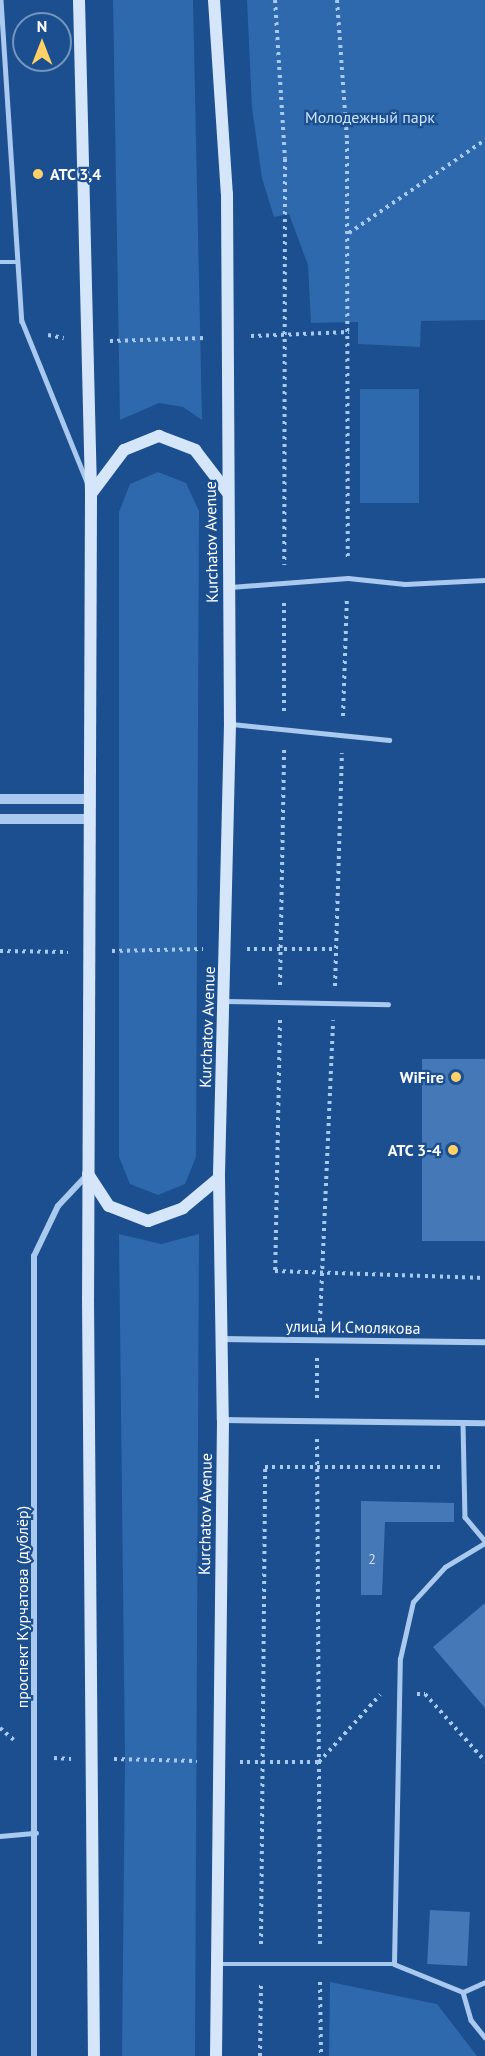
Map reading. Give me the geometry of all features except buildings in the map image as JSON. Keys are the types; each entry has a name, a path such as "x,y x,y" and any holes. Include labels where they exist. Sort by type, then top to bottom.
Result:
{"main road":[{"path":"79,0 91,494 87,799 94,2056"},
{"name":"Kurchatov Avenue","path":"214,0 227,194 225,338 230,724 219,1178 223,1420 216,2056"},
{"path":"91,494 124,450 159,436 195,450 228,493"},
{"path":"88,1174 109,1206 148,1221 183,1208 219,1178"}],"street":[{"path":"0,799 87,799"},
{"path":"0,819 88,819"},
{"name":"проспект Курчатова (дублёр)","path":"34,2056 37,1833 34,1256 58,1206 88,1174"},
{"name":"улица И.Смолякова","path":"221,1339 485,1342"},
{"path":"223,1420 317,1424 485,1423"}],"lane":[{"path":"1,0 17,262 26,332 91,494"},
{"path":"0,262 17,262"},
{"path":"228,588 348,578 405,584 485,580"},
{"path":"230,724 343,732 389,740"},
{"path":"225,1002 280,1000 388,1004"},
{"path":"394,1964 400,1659 413,1602 445,1567 485,1542 465,1517 463,1423"},
{"path":"0,1836 37,1833"},
{"path":"217,1964 261,1966 394,1964 463,1992 485,1982"},
{"path":"463,1992 471,2020 485,2037"}],"path":[{"path":"275,0 285,159 284,727 275,1271 485,1278"},
{"path":"321,2056 317,1340 325,1274 348,578 348,234 337,0"},
{"path":"348,234 485,140"},
{"path":"26,332 89,342 349,332"},
{"path":"0,951 337,949"},
{"path":"260,2056 265,1467 464,1467"},
{"path":"0,1728 36,1758 319,1762 381,1693 425,1694 485,1761"}],"green space":[{"path":"113,0 193,0 202,420 183,407 159,403 120,420"},
{"name":"Молодежный парк","path":"247,0 485,0 485,320 421,321 420,347 358,344 358,322 311,323 308,265 289,214 274,217 262,178 252,108"},
{"path":"360,389 419,389 419,503 360,503"},
{"path":"158,472 186,483 199,511 196,1157 185,1184 158,1195 130,1184 119,1157 119,512 130,484"},
{"path":"119,1234 161,1244 199,1234 195,2056 122,2056 125,1760"},
{"path":"330,1982 437,2004 477,2056 329,2056"}],"place":[{"name":"АТС 3,4","path":"38,174"},
{"name":"WiFire","path":"456,1077"},
{"name":"АТС 3-4","path":"453,1150"}]}
